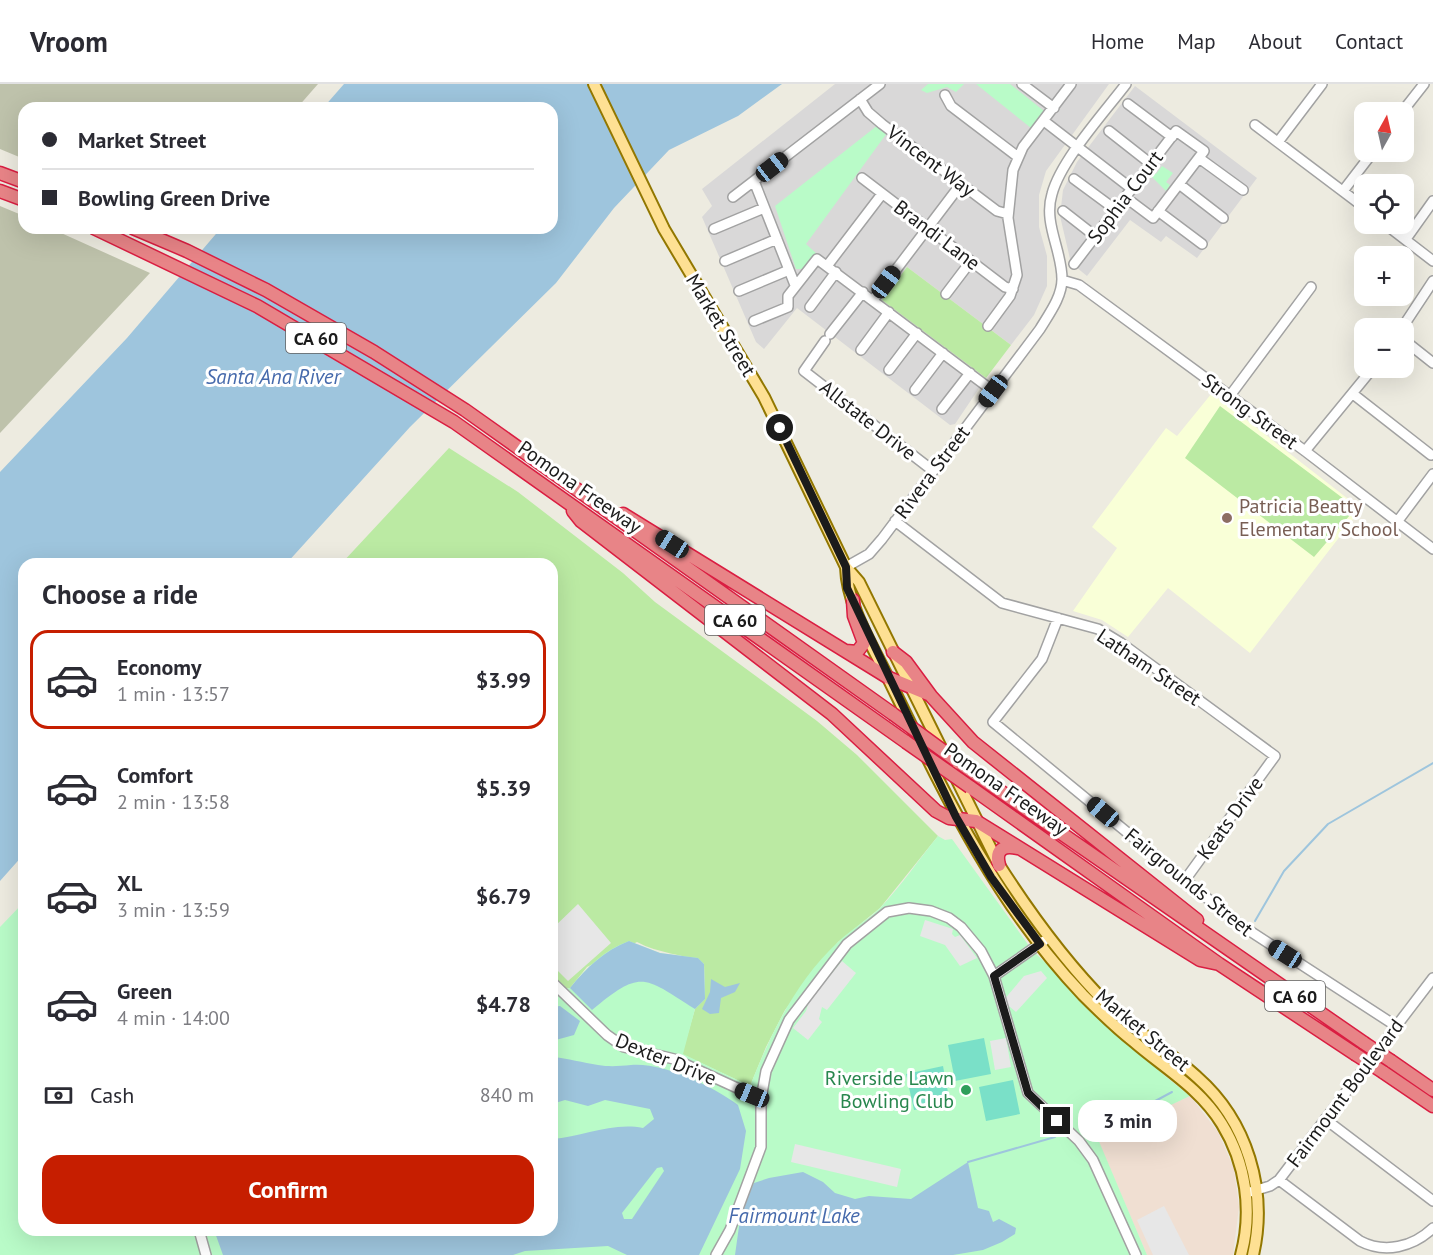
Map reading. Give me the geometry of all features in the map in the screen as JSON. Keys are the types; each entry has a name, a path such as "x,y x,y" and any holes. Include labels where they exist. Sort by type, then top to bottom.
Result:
{"highway":[{"path":"0,173 18,180"},
{"path":"0,191 18,198"},
{"name":"Pomona Freeway","path":"107,234 173,264 308,333 454,422 1219,964 1433,1106"},
{"name":"Pomona Freeway","path":"147,234 187,251 287,302 374,352 465,410 1227,950 1433,1090"},
{"path":"577,489 638,522 889,678 931,696"},
{"path":"563,498 581,521 832,714 936,811 948,817 976,821 1200,960 1219,964"},
{"path":"846,651 857,652 864,643 854,616 853,600"},
{"path":"893,652 906,662 931,696 973,742 1216,934 1227,950"},
{"path":"999,865 997,854 1002,848 1021,849"}],"main road":[{"name":"Market Street","path":"594,84 684,265 764,397 846,567 859,582 999,865 1045,940"},
{"name":"Market Street","path":"846,567 847,588 889,678 956,817 991,877 1045,940 1100,1012 1195,1090 1213,1111 1236,1152 1251,1191 1258,1222 1253,1255"},
{"name":"Market Street","path":"1240,1255 1251,1191"}],"street":[{"path":"733,197 880,84"},
{"path":"1022,84 1054,108"},
{"path":"988,326 1013,289 1017,275 1008,214 1010,186 1018,157 1071,84"},
{"name":"Rivera Street","path":"846,567 869,554 1055,305 1062,280 1049,213 1052,193 1065,166 1126,84"},
{"path":"1278,142 1322,84"},
{"path":"1410,102 1424,84"},
{"path":"945,96 951,106 1018,157"},
{"name":"Vincent Way","path":"860,99 868,112 882,124 997,211 1008,214"},
{"path":"1125,197 1153,218 1204,151 1128,104"},
{"path":"1044,122 1132,189"},
{"path":"1255,125 1354,200"},
{"path":"1109,131 1151,164"},
{"name":"Sophia Court","path":"1074,264 1174,134"},
{"path":"1199,158 1244,190"},
{"path":"1343,192 1366,162"},
{"name":"Brandi Lane","path":"862,178 1005,287 1013,289"},
{"path":"1074,179 1116,210"},
{"path":"754,181 795,285"},
{"path":"873,300 962,184"},
{"path":"1179,184 1223,218"},
{"path":"827,266 882,194"},
{"path":"1406,239 1433,201"},
{"path":"714,229 764,208"},
{"path":"1063,211 1095,236"},
{"path":"1158,211 1202,244"},
{"path":"1399,234 1433,261"},
{"path":"725,261 777,239"},
{"path":"754,321 788,307 788,296 817,259 993,391"},
{"path":"946,294 971,261"},
{"path":"739,291 789,270"},
{"path":"810,307 836,272"},
{"name":"Strong Street","path":"1062,280 1079,285 1305,451 1433,549"},
{"path":"1409,318 1433,281"},
{"path":"1229,397 1311,287"},
{"name":"Allstate Drive","path":"863,292 804,371 932,470"},
{"path":"861,350 889,312"},
{"path":"889,370 916,333"},
{"path":"1414,348 1433,363"},
{"path":"915,390 943,353"},
{"path":"942,409 970,373"},
{"path":"1305,451 1365,378"},
{"path":"1353,394 1431,455"},
{"path":"1397,522 1433,474"},
{"name":"Latham Street","path":"895,521 1002,603 1098,629 1121,643 1275,756"},
{"name":"Fairgrounds Street","path":"1058,618 1042,659 993,722 1236,922 1396,1026"},
{"name":"Keats Drive","path":"1185,880 1275,756"},
{"path":"716,1255 730,1230 761,1147 761,1099 766,1071 789,1020 847,944 887,912 909,908 932,911 949,918 970,936 994,976 1028,1093 1073,1135 1093,1160 1136,1255"},
{"path":"994,976 1045,940"},
{"name":"Fairmount Boulevard","path":"1251,1191 1270,1186 1279,1180 1433,978"},
{"name":"Dexter Drive","path":"558,988 607,1035 624,1047 682,1062 761,1099"},
{"path":"1325,1119 1433,1201"},
{"path":"1279,1180 1360,1241 1373,1247 1397,1247 1410,1243 1433,1228"},
{"path":"201,1236 206,1255"}],"shaded area":[{"path":"0,84 318,84 302,102 18,102 18,156 0,149"},
{"path":"835,84 1109,84 1046,171 1039,195 1039,227 1047,256 1047,286 1034,315 1011,345 907,267 883,299 986,378 955,424 950,425 797,308 764,349 756,342 702,217 712,206 702,189"},
{"path":"1135,86 1257,178 1197,258 1166,236 1161,242 1130,220 1087,276 1071,263 1060,216 1063,190 1077,162"},
{"path":"0,206 18,214 18,234 63,234 150,273 0,433"},
{"name":"Patricia Beatty Elementary School","path":"1212,393 1361,509 1250,653 1168,588 1128,637 1102,620 1073,611 1117,548 1092,527 1166,428 1177,436"},
{"path":"578,904 611,943 568,981 558,971 558,923"},
{"path":"925,920 953,929 952,934 955,937 960,935 977,958 960,966 945,945 920,936"},
{"path":"842,961 856,973 827,1010 822,1007 819,1019 822,1022 808,1040 793,1028 806,1011 809,1001"},
{"path":"1041,971 1047,978 1016,1012 1003,1001 1024,976"},
{"path":"984,1038 991,1074 955,1081 948,1045"},
{"path":"1006,1038 1011,1067 995,1070 990,1041"},
{"path":"943,1066 950,1103 914,1110 906,1074"},
{"path":"1013,1080 1020,1114 986,1121 979,1087"},
{"path":"1190,1096 1218,1132 1234,1169 1239,1207 1233,1255 1147,1255 1097,1138"},
{"path":"795,1144 901,1169 897,1187 791,1162"},
{"path":"1164,1206 1189,1255 1153,1255 1137,1220"}],"green space":[{"path":"928,84 964,84 956,92 947,87 927,93 921,90"},
{"path":"976,84 1010,84 1044,111 1031,128"},
{"path":"878,125 887,133 806,244 817,254 803,269 796,269 775,206"},
{"path":"1162,166 1173,173 1166,182 1170,185 1166,191 1150,175 1152,171 1156,174"},
{"path":"907,267 1011,345 986,378 882,300"},
{"path":"1220,406 1356,508 1314,557 1185,458"},
{"path":"449,448 518,492 623,573 655,602 817,721 857,755 938,836 880,908 838,942 785,1010 750,1086 682,1054 695,1009 705,998 704,964 637,942 587,967 570,988 564,989 558,983 558,558 347,558"},
{"path":"938,836 945,840 952,839 1032,950 1165,1076 1190,1096 1098,1139 1147,1255 0,1255 0,927 18,908 18,1236 558,1236 558,983 564,989 570,988 596,960 611,949 629,941 660,953 698,958 704,964 705,999 695,1009 683,1054 750,1086 776,1027 809,974 843,937 871,916 896,890"}],"water":[{"name":"Santa Ana River","path":"344,84 782,84 738,116 669,150 614,208 556,283 410,427 291,558 18,558 18,861 0,881 0,472 127,338 216,234 558,234 558,102 328,102"},
{"path":"629,941 660,953 698,958 704,964 705,999 695,1009 653,984 643,982 622,988 592,1010 570,988 596,960"},
{"path":"711,979 725,987 740,983 735,992 721,998 719,1013 710,1014 702,1009 710,992"},
{"path":"558,1006 580,1021 574,1035 558,1039"},
{"path":"558,1058 602,1066 658,1067 702,1083 738,1105 746,1131 740,1169 699,1255 627,1255 608,1246 525,1251 513,1255 223,1255 216,1236 558,1236 558,1138 608,1128 643,1128 654,1119 650,1109 605,1100 588,1106 565,1100 558,1102","holes":["662,1167 664,1171 632,1219 624,1219 622,1213 657,1168"]},
{"name":"Fairmount Lake","path":"968,1162 978,1208 989,1211 993,1222 999,1219 1016,1228 1015,1234 983,1250 953,1255 735,1255 741,1212 754,1183 803,1172 823,1182 835,1193 855,1199 869,1196 911,1199"}],"waterway":[{"path":"1255,921 1284,871 1328,824 1433,763"},
{"path":"1080,1125 1144,1107 1172,1092"},
{"path":"968,1162 1055,1137"}],"place":[{"name":"Patricia Beatty Elementary School","path":"1227,518"},
{"name":"Riverside Lawn Bowling Club","path":"966,1090"}],"route":[{"path":"780,428 846,567 847,588 949,802 991,877 1040,944 994,976 1012,1046 1028,1093 1057,1121"}]}
